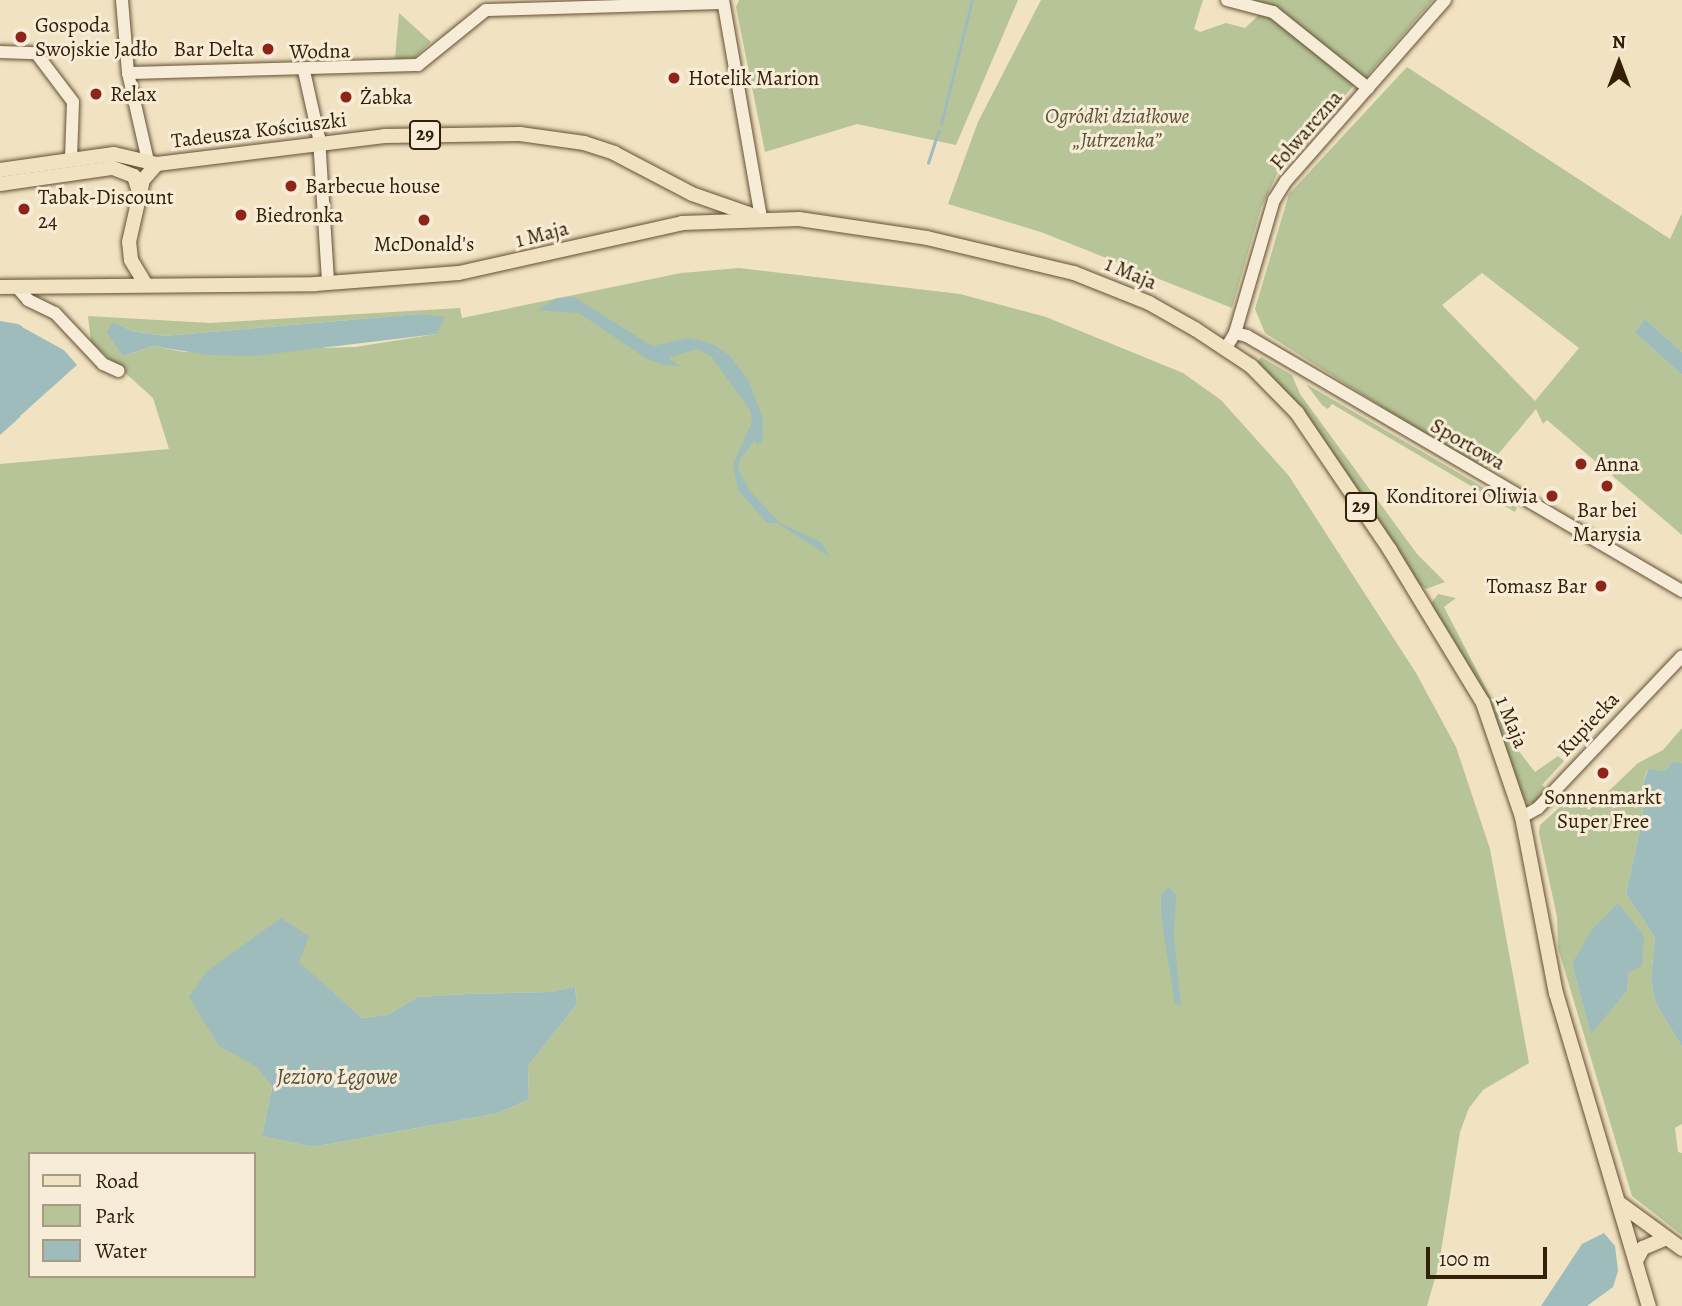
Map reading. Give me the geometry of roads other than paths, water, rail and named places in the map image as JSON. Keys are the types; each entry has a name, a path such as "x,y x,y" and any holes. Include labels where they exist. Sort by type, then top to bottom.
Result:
{"main road":[{"name":"Tadeusza Kościuszki","path":"0,170 114,154 152,162 319,142 476,133 551,137 614,153 692,194 761,218"},
{"path":"146,285 129,249 139,191 152,162"},
{"path":"0,184 113,168 134,176 139,191"},
{"path":"690,222 698,209 692,194"},
{"name":"1 Maja","path":"0,287 328,283 460,274 690,222 761,218 818,221 927,238 1074,274 1149,303 1226,348 1264,378 1297,413 1433,618 1483,703 1522,817 1556,993 1636,1261"},
{"path":"1618,1202 1664,1239 1682,1249"},
{"path":"1636,1261 1643,1248 1664,1239"},
{"name":"29","path":"1636,1261 1649,1306"}],"street":[{"path":"122,0 128,73 138,129 152,162"},
{"path":"1227,0 1273,12 1368,88"},
{"name":"Folwarczna","path":"1226,348 1235,333 1274,200 1445,0"},
{"path":"494,4 723,2 761,218"},
{"name":"Wodna","path":"128,73 304,71 418,65 494,4"},
{"path":"0,52 36,52 73,102 71,160"},
{"path":"304,71 319,142 328,283"},
{"path":"114,154 136,141 138,129"},
{"path":"16,286 28,300 55,313 103,364 119,371"},
{"name":"Sportowa","path":"1235,333 1247,336 1682,591"},
{"name":"Kupiecka","path":"1522,817 1538,808 1682,656"}],"water":[{"path":"574,297 652,346 690,338 712,344 729,355 749,381 763,420 762,441 757,445 755,440 740,459 738,468 749,490 780,523 821,542 830,557 777,523 767,523 738,490 733,465 752,422 750,410 711,356 697,349 668,358 680,366 665,365 647,359 579,313 537,310 557,298"},
{"path":"418,314 445,317 437,334 254,356 208,355 153,346 123,356 107,333 113,322 132,331 165,336"},
{"path":"1645,319 1682,352 1682,375 1634,332"},
{"path":"0,321 18,324 64,350 78,365 0,435"},
{"path":"1673,761 1682,763 1682,1047 1655,1002 1651,977 1655,937 1626,894 1643,815 1640,793 1648,769 1665,771"},
{"path":"1169,887 1176,895 1174,937 1181,1006 1175,1004 1161,917 1161,894"},
{"path":"1618,903 1644,935 1642,966 1629,972 1627,991 1591,1034 1572,964 1591,931"},
{"name":"Jezioro Łęgowe","path":"281,918 309,936 299,962 362,1018 387,1015 418,997 550,992 575,987 577,1004 528,1066 529,1099 499,1113 313,1147 262,1136 272,1087 257,1067 219,1046 189,997 207,971"},
{"path":"1604,1233 1615,1246 1618,1271 1613,1287 1587,1306 1541,1306 1582,1244"}],"waterway":[{"path":"941,124 972,0"},
{"path":"928,163 938,132"}],"place":[{"name":"Gospoda Swojskie Jadło","path":"21,37"},
{"name":"Bar Delta","path":"268,49"},
{"name":"Hotelik Marion","path":"674,78"},
{"name":"Relax","path":"96,94"},
{"name":"Żabka","path":"346,97"},
{"name":"Barbecue house","path":"291,186"},
{"name":"Tabak-Discount 24","path":"24,209"},
{"name":"Biedronka","path":"241,215"},
{"name":"McDonald's","path":"424,220"},
{"name":"Anna","path":"1581,464"},
{"name":"Bar bei Marysia","path":"1607,486"},
{"name":"Konditorei Oliwia","path":"1552,496"},
{"name":"Tomasz Bar","path":"1601,586"},
{"name":"Sonnenmarkt Super Free","path":"1603,773"}],"park label":[{"name":"Ogródki działkowe „Jutrzenka”","path":"1117,128"}]}
